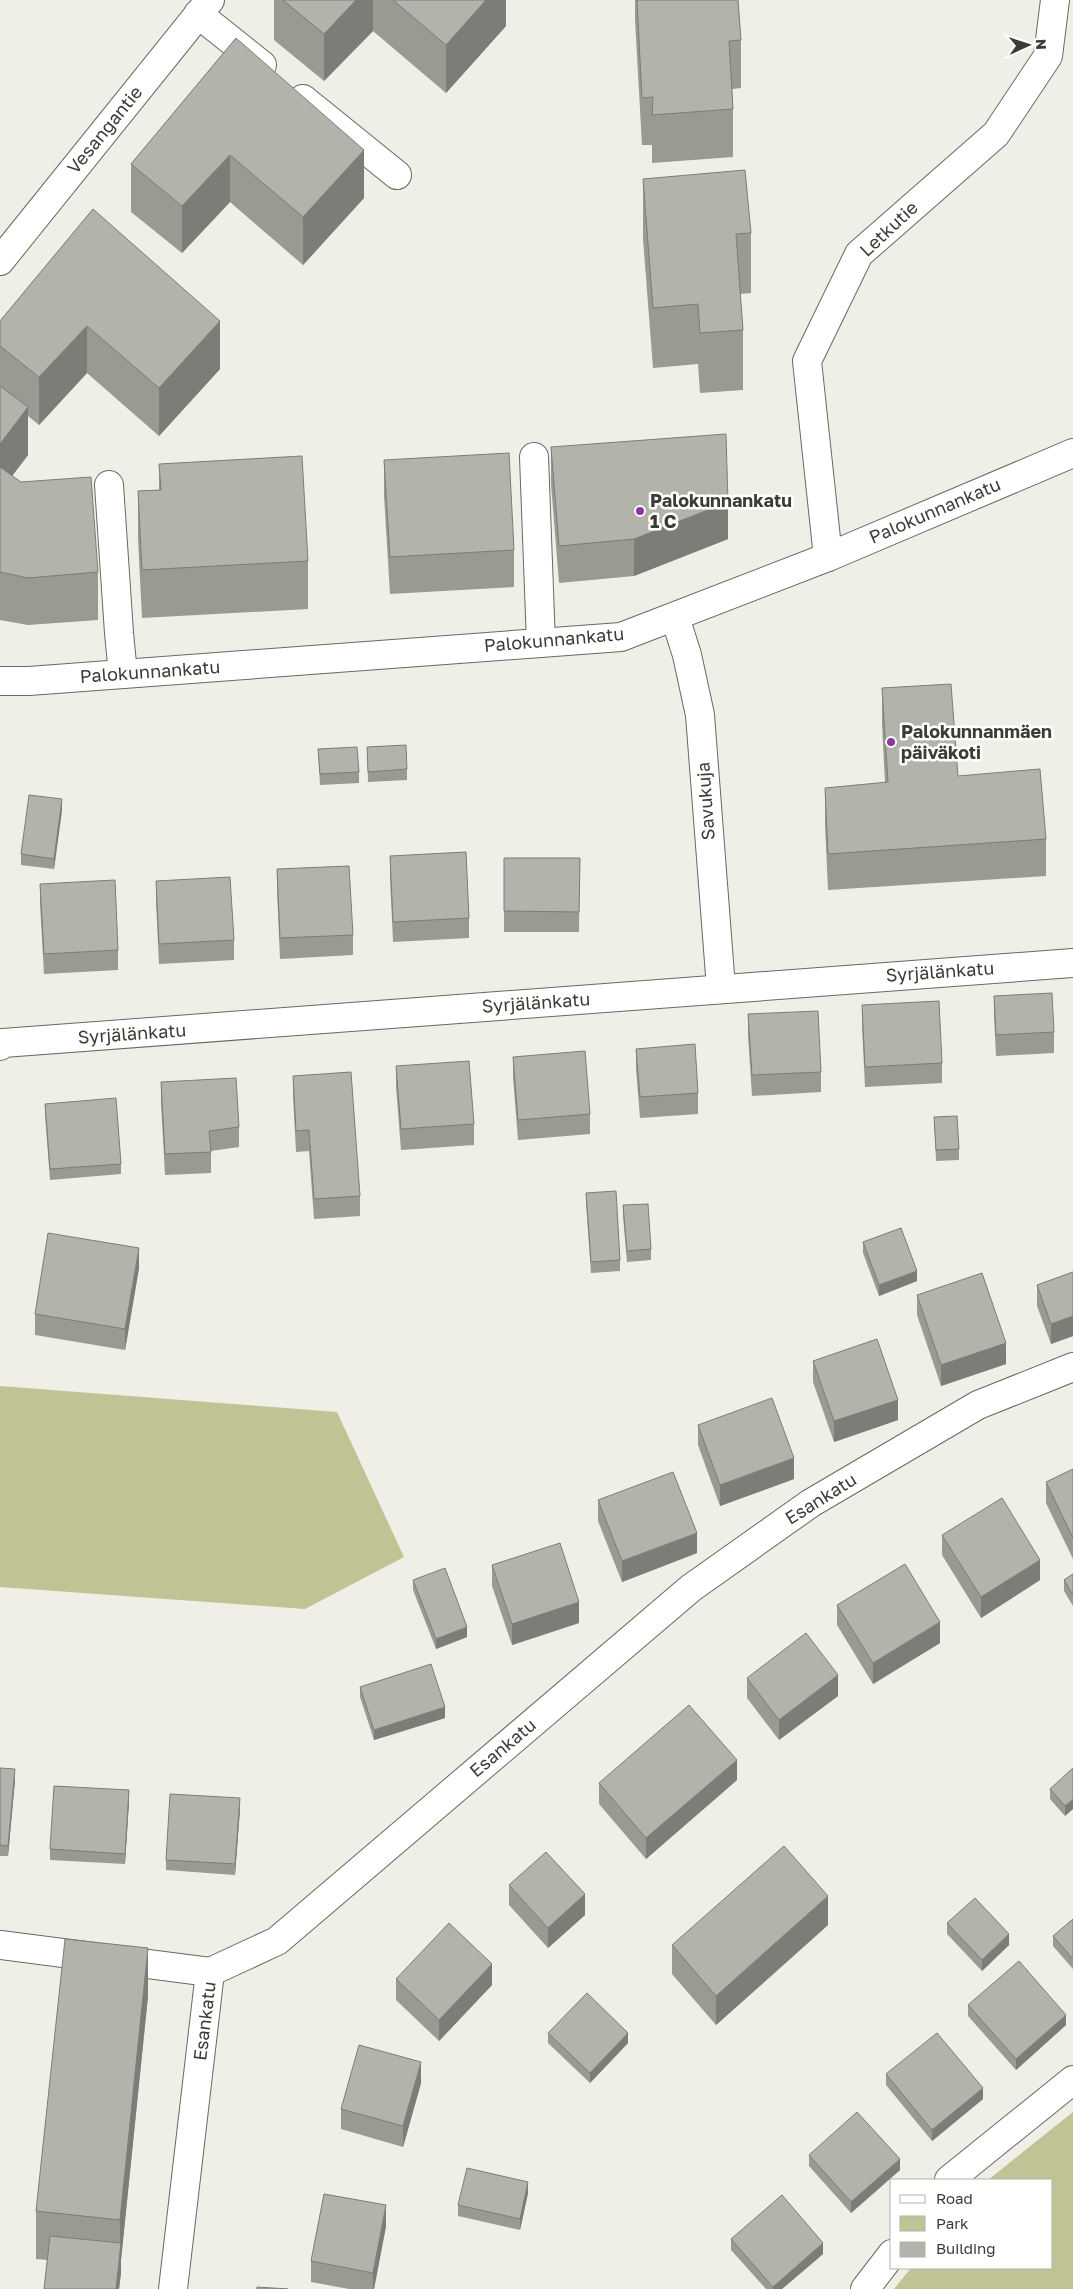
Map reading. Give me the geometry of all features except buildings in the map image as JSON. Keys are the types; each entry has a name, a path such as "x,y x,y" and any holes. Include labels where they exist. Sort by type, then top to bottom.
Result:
{"street":[{"name":"Letkutie","path":"828,557 807,361 859,254 996,134 1048,56 1055,0"},
{"path":"204,7 397,175"},
{"name":"Vesangantie","path":"0,261 204,7"},
{"name":"Palokunnankatu","path":"0,681 29,681 621,637 828,557 1073,453"},
{"path":"534,457 542,643"},
{"path":"109,485 119,633 124,674"},
{"name":"Savukuja","path":"675,617 687,655 700,715 721,988"},
{"name":"Syrjälänkatu","path":"0,1046 3,1043 1073,963"},
{"name":"Esankatu","path":"173,2289 210,1972 277,1941 691,1588 811,1503 978,1405 1073,1367"},
{"path":"0,1945 210,1972"},
{"path":"950,2179 1073,2080"},
{"path":"865,2289 890,2257"}],"green space":[{"path":"0,1386 337,1412 404,1557 305,1609 0,1587"},
{"path":"1073,2112 1073,2289 894,2289 910,2269 1053,2269 1053,2179 989,2179"}],"place":[{"name":"Palokunnankatu 1 C","path":"640,511"},
{"name":"Palokunnanmäen päiväkoti","path":"891,742"}]}
